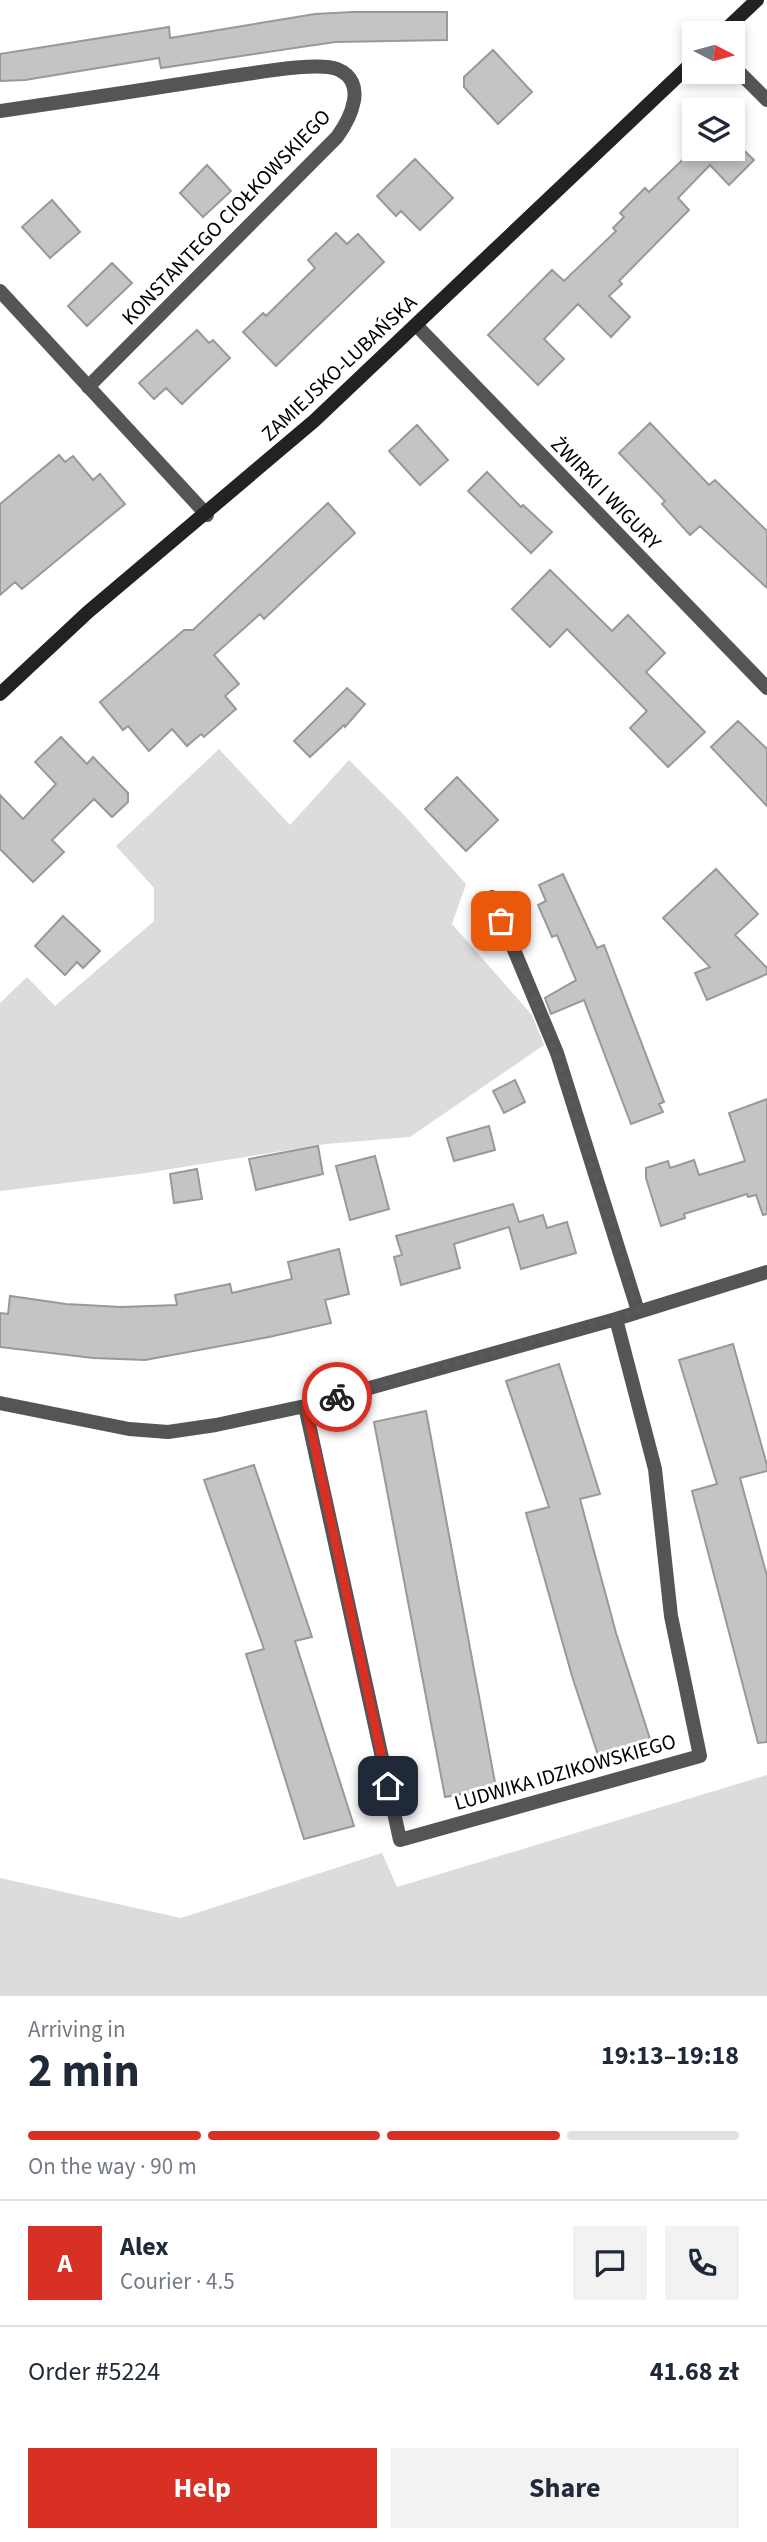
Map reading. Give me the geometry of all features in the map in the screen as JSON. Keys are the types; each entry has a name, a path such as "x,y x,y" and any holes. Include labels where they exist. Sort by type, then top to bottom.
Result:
{"main road":[{"path":"735,21 757,0"},
{"name":"ZAMIEJSKO-LUBAŃSKA","path":"0,694 88,612 314,421 682,72"}],"street":[{"name":"KONSTANTEGO CIOŁKOWSKIEGO","path":"0,111 273,71 335,68 345,74 353,86 355,101 350,119 337,137 88,387"},
{"path":"746,79 767,100"},
{"path":"0,291 206,515"},
{"name":"ŻWIRKI I WIGURY","path":"417,326 767,688"},
{"path":"492,897 557,1054 638,1311"},
{"path":"0,1403 105,1427 168,1432 216,1425 306,1406 616,1319 767,1272"},
{"name":"LUDWIKA IDZIKOWSKIEGO","path":"306,1406 400,1840 700,1756 671,1616 655,1469 616,1319"}],"shaded area":[{"path":"219,749 290,825 349,760 404,815 466,884 452,924 532,1015 544,1045 410,1137 326,1144 146,1173 0,1191 0,1003 27,977 55,1006 154,921 154,888 116,846"},
{"path":"767,1775 767,1996 0,1996 0,1878 181,1918 382,1853 397,1887"}],"building":[{"path":"447,12 447,40 335,42 161,68 159,58 25,80 0,81 0,54 169,27 170,38 315,14"},
{"path":"493,50 532,92 498,124 464,87 464,77"},
{"path":"745,151 754,160 729,185 710,165 678,198 689,210 619,281 622,284 609,296 630,317 611,337 578,304 544,339 564,359 538,385 488,335 552,270 564,281 616,231 613,228 624,217 620,213 645,188 649,192 682,160 745,161"},
{"path":"415,159 453,198 420,230 401,211 396,216 377,196"},
{"path":"207,165 231,191 203,217 180,193"},
{"path":"52,200 80,232 50,258 22,227"},
{"path":"336,233 347,244 358,234 384,262 276,366 243,332 263,313 266,316 315,268 308,260"},
{"path":"112,263 132,283 87,326 68,306"},
{"path":"197,330 209,343 213,340 230,358 182,404 166,388 154,399 139,383"},
{"path":"650,423 709,485 715,480 767,531 767,588 700,526 690,535 662,504 665,501 619,453"},
{"path":"417,425 448,460 420,485 389,451"},
{"path":"59,455 65,462 73,456 93,480 100,474 125,504 22,589 15,582 0,595 0,504"},
{"path":"487,472 521,507 523,505 552,532 531,553 468,491"},
{"path":"328,503 355,533 264,619 260,614 214,655 239,684 225,696 236,709 204,737 201,734 187,746 172,729 149,751 128,726 123,730 100,702 184,630 193,630"},
{"path":"550,570 612,631 628,615 665,653 646,672 705,732 668,767 630,728 647,711 567,629 550,647 512,609"},
{"path":"347,688 365,704 345,727 344,725 310,757 294,741"},
{"path":"738,721 767,749 767,806 711,747"},
{"path":"61,737 87,764 93,757 128,793 128,802 112,817 94,799 52,840 64,852 33,882 0,849 0,795 23,819 56,784 35,762"},
{"path":"457,777 498,820 466,851 425,809"},
{"path":"716,869 758,914 735,935 767,968 767,974 707,1000 695,973 710,967 663,918"},
{"path":"563,874 597,948 604,945 664,1102 659,1104 663,1112 631,1124 584,1000 551,1014 545,998 576,980 557,935 552,937 538,905 546,901 539,885"},
{"path":"63,916 100,951 83,968 77,962 65,975 35,946"},
{"path":"515,1080 525,1102 504,1113 493,1091"},
{"path":"767,1099 767,1214 763,1215 756,1195 748,1197 747,1194 684,1214 685,1218 661,1226 646,1178 646,1168 668,1161 670,1168 694,1160 699,1175 745,1161 729,1113"},
{"path":"489,1126 495,1150 454,1161 447,1138"},
{"path":"318,1146 323,1174 256,1190 249,1159"},
{"path":"375,1156 389,1209 350,1220 336,1166"},
{"path":"197,1169 202,1199 174,1203 170,1174"},
{"path":"513,1204 519,1222 543,1215 547,1228 567,1222 576,1253 521,1269 509,1227 454,1244 460,1268 401,1285 394,1257 402,1255 396,1236"},
{"path":"339,1249 349,1294 325,1300 331,1323 145,1360 93,1358 0,1347 0,1313 8,1314 10,1296 66,1304 121,1307 177,1305 175,1295 230,1284 232,1293 292,1279 288,1262"},
{"path":"733,1344 767,1465 767,1471 740,1478 767,1576 767,1742 758,1743 692,1491 717,1484 679,1360"},
{"path":"559,1364 600,1494 580,1499 616,1633 651,1742 598,1755 572,1676 526,1513 549,1507 506,1381"},
{"path":"426,1411 496,1788 445,1797 374,1422"},
{"path":"254,1465 312,1637 295,1641 354,1826 304,1839 246,1654 264,1649 204,1480"}],"way so far":[{"path":"337,1397 638,1311 557,1054 501,921"}],"route":[{"path":"337,1397 306,1406 388,1786"}]}
